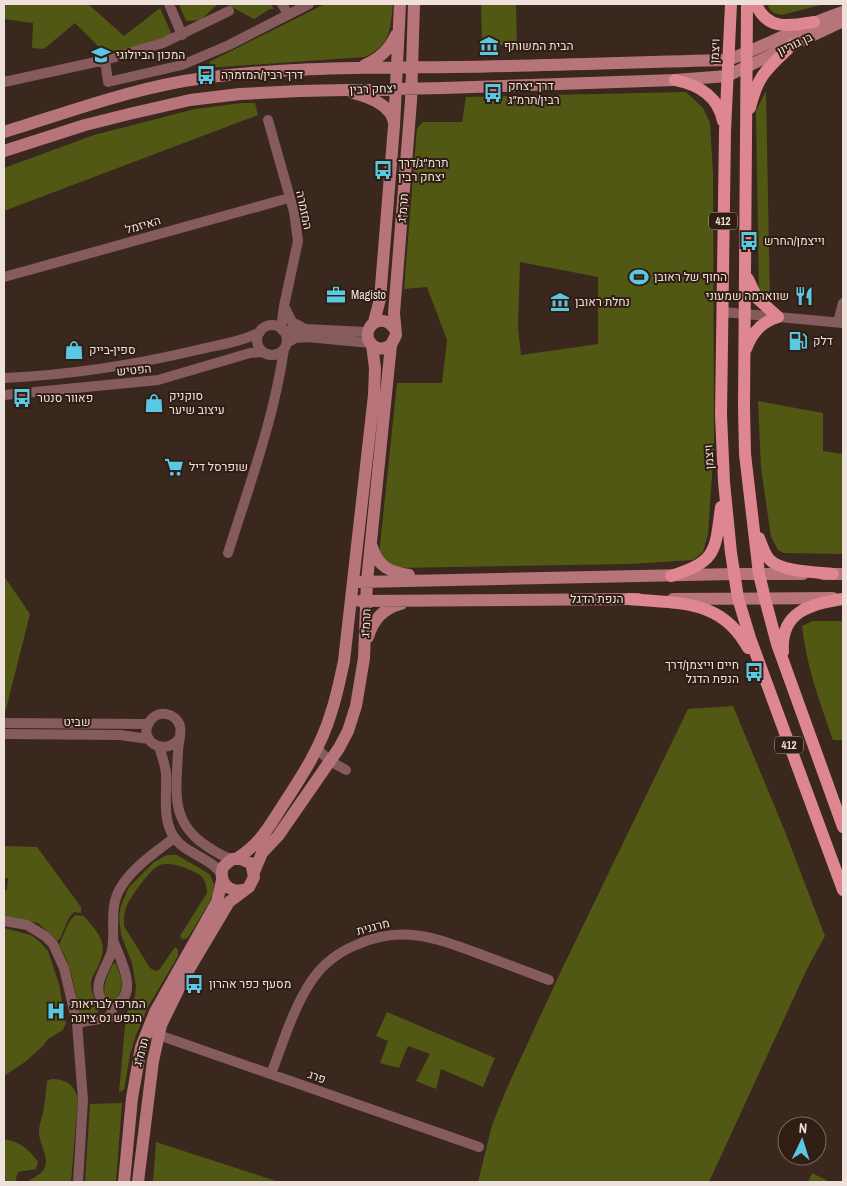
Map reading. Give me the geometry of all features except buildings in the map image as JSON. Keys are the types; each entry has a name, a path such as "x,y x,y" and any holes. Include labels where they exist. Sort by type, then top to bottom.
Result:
{"main road":[{"name":"תרמ\"ג","path":"234,859 249,850 264,834 306,769 325,730 335,700 344,661 374,395 375,368 371,335 380,299 394,126 400,4"},
{"name":"תרמ\"ג","path":"254,872 262,853 278,836 339,748 348,731 356,706 364,649 368,582 391,345 395,339 394,304 412,88 414,4"},
{"name":"ויצמן","path":"731,4 725,131 721,415 727,520 738,598 750,638 843,890"},
{"name":"412","path":"747,4 744,356 745,454 752,516 759,574 777,644 843,827"},
{"path":"756,4 761,14 776,24 793,26 814,22"},
{"name":"בן גוריון","path":"746,53 814,22 843,12"},
{"name":"בן גוריון","path":"746,67 843,21"},
{"path":"356,68 379,57 388,49 398,30"},
{"path":"413,39 418,50 428,59 452,67"},
{"path":"746,125 752,100 764,71 792,45"},
{"name":"יצחק רבין","path":"4,132 128,94 180,82 261,72 397,66 452,67 728,60 746,53"},
{"name":"יצחק רבין","path":"4,151 85,125 190,100 270,92 675,80 727,76 746,67"},
{"path":"675,80 694,85 708,94 721,112 725,131"},
{"path":"409,133 418,103 429,93 443,88"},
{"path":"331,90 357,94 380,103 390,112 393,117 394,126"},
{"path":"745,264 753,293 764,306 778,317"},
{"path":"744,356 757,329 768,320 778,317"},
{"path":"391,345 383,349 371,335 386,321 394,328"},
{"path":"670,576 697,566 710,555 716,538 724,482"},
{"path":"752,516 762,546 770,560 782,567 838,574"},
{"path":"372,545 378,562 388,570 407,575 448,580"},
{"name":"הנפת הדגל","path":"353,582 734,574 838,574"},
{"path":"784,664 783,641 790,620 802,609 809,606 843,598"},
{"name":"הנפת הדגל","path":"350,600 843,598"},
{"path":"629,599 696,606 718,614 735,628 764,676"},
{"path":"364,649 370,631 378,616 391,606 412,601"},
{"path":"234,859 241,859 250,863 254,872 252,882 244,890 234,890 225,884 222,877 223,867 234,859"},
{"name":"תרמ\"ג","path":"138,1182 153,1062 153,1033 165,994 217,902 222,877"},
{"name":"תרמ\"ג","path":"124,1182 137,1063 229,902 244,890"}],"street":[{"path":"169,4 182,35"},
{"path":"282,4 288,14"},
{"path":"105,60 108,82 182,65 228,45 309,4"},
{"path":"4,82 105,60 156,46 229,11"},
{"name":"המזמרה","path":"268,120 294,212 298,241 284,306 282,330"},
{"name":"האיזמל","path":"4,277 289,198"},
{"path":"723,312 840,323 843,303"},
{"path":"284,306 292,322 306,329"},
{"path":"276,388 274,364 258,343 260,332 265,328 272,326 282,330 306,329 371,335"},
{"path":"228,553 263,440 276,388 285,346 286,336 282,330"},
{"name":"הפטיש","path":"4,378 132,364 228,343 260,332"},
{"path":"266,353 275,355 295,338 371,335"},
{"name":"הפטיש","path":"4,395 158,380 250,353 266,353"},
{"path":"178,740 170,746 159,747 152,743 147,734 148,724 151,719 161,714 172,716 180,724 181,729 178,740 180,818 196,839 221,855 234,859"},
{"name":"שביט","path":"4,723 148,724"},
{"name":"שביט","path":"4,734 113,735 149,739"},
{"path":"159,747 166,771 167,823 174,838 181,845 215,867 222,877"},
{"path":"317,749 330,761 346,770"},
{"path":"113,1006 106,1004 99,994 99,988 101,976 110,957 113,940 112,915 116,896 127,878 147,859 174,838"},
{"path":"4,921 37,930 53,944 64,968 77,1022 83,1100 78,1182"},
{"name":"מרגנית","path":"271,1074 298,1007 314,978 335,956 362,942 392,934 412,934 431,937 549,980"},
{"path":"77,1022 110,1017 113,1006 122,1000 126,993 126,976 113,940"},
{"name":"פרג","path":"153,1033 479,1147"}],"green space":[{"path":"4,4 88,4 124,36 160,8 172,35 108,56 75,23 44,49 32,48 33,23 4,19"},
{"path":"179,4 218,4 201,20 186,21"},
{"path":"226,4 271,4 274,9 270,9 254,19"},
{"path":"325,4 393,4 388,36 380,47 365,57 207,68 211,61"},
{"path":"481,4 516,4 517,45 482,45"},
{"path":"768,4 825,4 782,15 772,12"},
{"path":"766,91 770,303 759,295 756,111"},
{"path":"686,92 703,108 710,123 713,174 714,447 708,534 703,552 693,560 630,564 396,568 379,555 397,383 442,383 447,340 427,287 404,289 417,128 423,122 462,122 466,97","holes":["520,262 598,277 598,344 521,355 518,327"]},
{"path":"255,103 258,115 4,211 4,168 94,135 195,109"},
{"path":"758,401 823,413 823,451 843,454 843,554 784,553 778,550 771,537 761,468"},
{"path":"4,576 30,614 4,717"},
{"path":"813,621 843,621 843,740 833,740 810,669 802,626"},
{"path":"733,706 784,829 825,936 807,969 709,1182 478,1182 492,1125 507,1088 562,969 688,709"},
{"path":"4,846 37,847 81,907 81,913 74,912 71,915 58,941 38,923 4,916 4,890 7,890 8,878 4,878"},
{"path":"167,855 177,855 210,875 214,884 213,894 186,939 182,939 180,936 207,893 202,877 196,873 175,865 160,865 147,876 127,906 124,926 150,968 156,971 159,970 175,947 178,950 178,956 148,1007 130,1055 124,1090 119,1092 126,1015 135,996 136,986 132,963 121,935 119,917 121,905 129,887 154,862"},
{"path":"75,915 84,916 98,933 103,950 91,982 92,992 99,1009 97,1014 90,1017 82,1017 80,1014 70,970 59,945 69,922"},
{"path":"4,928 31,935 48,951 59,984 66,1023 63,1030 48,1039 25,1062 4,1076"},
{"path":"116,963 121,977 121,986 115,1000 109,999 104,991 108,974 113,964"},
{"path":"387,1012 495,1058 483,1087 441,1069 436,1089 416,1081 430,1054 408,1046 399,1068 380,1063 388,1041 376,1036"},
{"path":"52,1079 62,1080 69,1084 78,1099 71,1182 28,1182 44,1170 46,1163 39,1129 44,1109 47,1081"},
{"path":"122,1103 116,1182 85,1182 90,1104"},
{"path":"4,1139 24,1147 38,1162 36,1169 18,1172 15,1182 4,1182"},
{"path":"156,1142 279,1182 153,1182"},
{"path":"812,1173 830,1182 808,1182"}],"place":[{"name":"הבית המשותף","path":"489,46"},
{"name":"המכון הביולוגי","path":"101,55"},
{"name":"דרך רבין/המזמרה","path":"206,75"},
{"name":"דרך יצחק רבין/תרמ״ג","path":"493,93"},
{"name":"תרמ״ג/דרך יצחק רבין","path":"383,170"},
{"name":"וייצמן/החרש","path":"749,241"},
{"name":"החוף של ראובן","path":"639,277"},
{"name":"Magisto","path":"336,295"},
{"name":"שווארמה שמעוני","path":"804,296"},
{"name":"נחלת ראובן","path":"560,302"},
{"name":"דלק","path":"798,341"},
{"name":"ספין-בייק","path":"74,350"},
{"name":"פאוור סנטר","path":"22,398"},
{"name":"סוקניק עיצוב שיער","path":"154,403"},
{"name":"שופרסל דיל","path":"174,467"},
{"name":"חיים וייצמן/דרך הנפת הדגל","path":"754,672"},
{"name":"מסעף כפר אהרון","path":"194,984"},
{"name":"המרכז לבריאות הנפש נס ציונה","path":"56,1011"}]}
